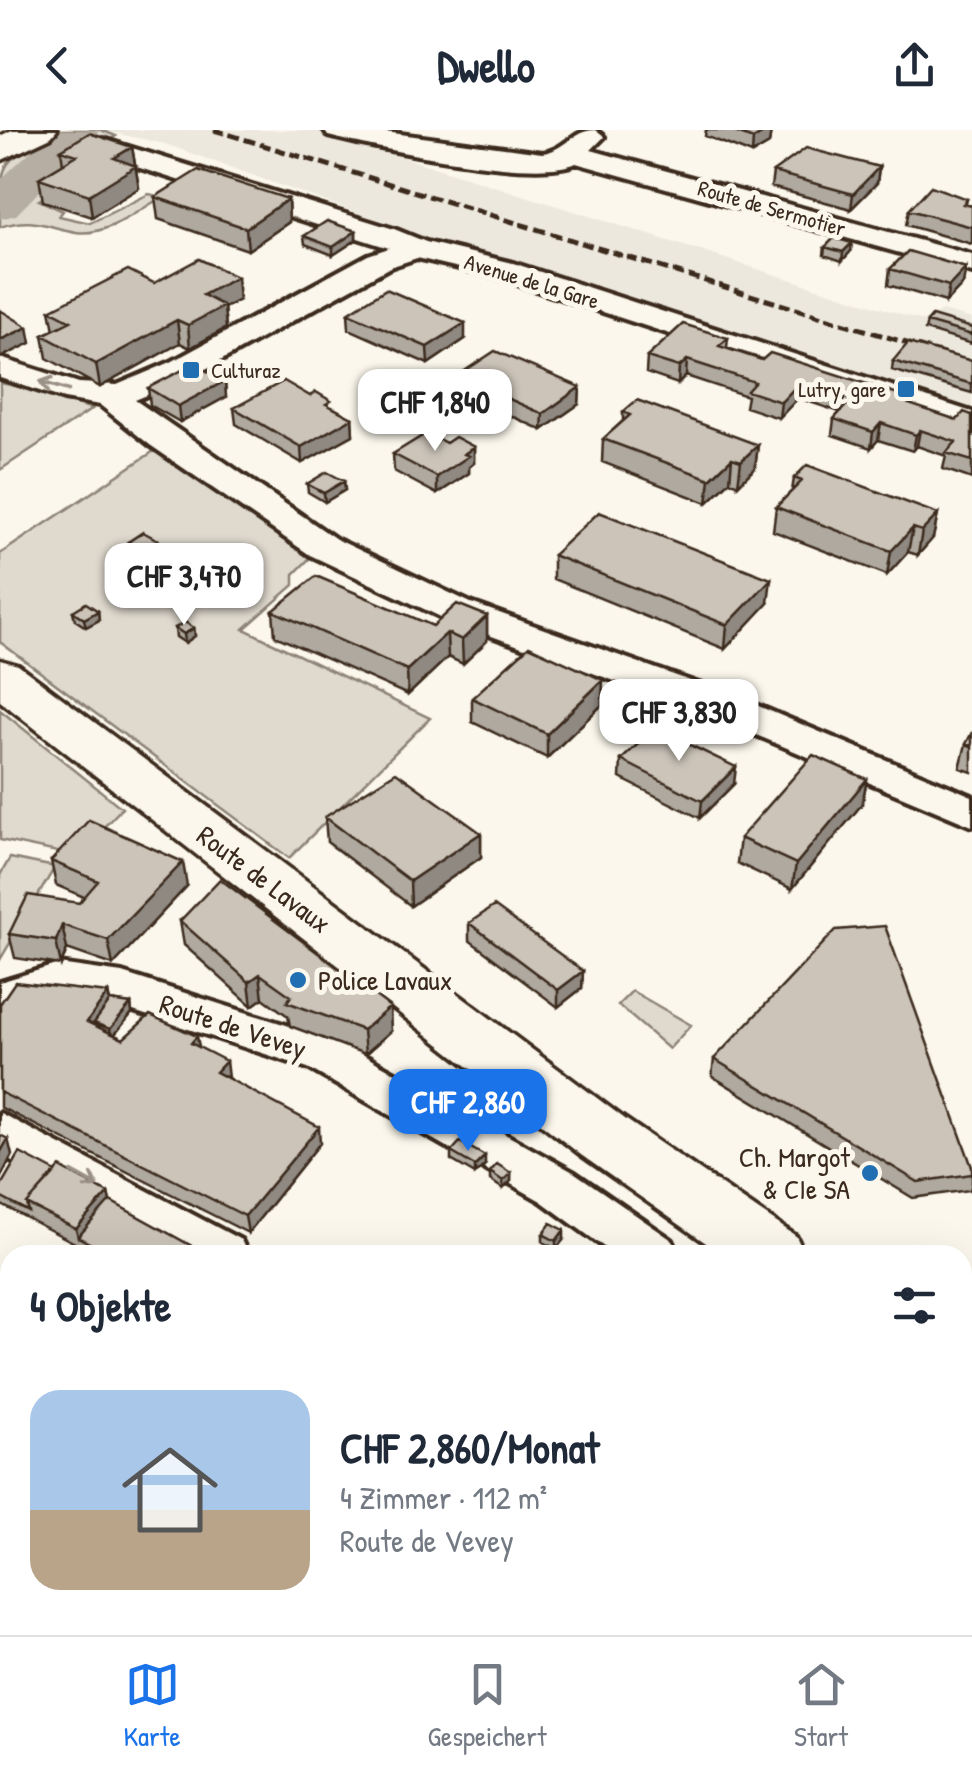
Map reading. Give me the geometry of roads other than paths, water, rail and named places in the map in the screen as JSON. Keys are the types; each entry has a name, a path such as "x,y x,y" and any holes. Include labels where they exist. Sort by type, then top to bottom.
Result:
{"main road":[{"path":"0,150 38,130"},
{"name":"Route de Lavaux","path":"0,676 604,1137 759,1245"}],"street":[{"path":"338,130 392,144 542,162 564,159 598,130"},
{"name":"Avenue de la Gare","path":"103,147 384,234 416,249 502,269 972,423"},
{"name":"Route de Sermotier","path":"572,153 972,264"},
{"path":"0,368 76,392 109,396 179,371 379,261 416,249"},
{"path":"109,396 162,438 324,546 374,571 458,611 730,709 972,812"},
{"name":"Route de Vevey","path":"0,998 60,981 122,990 324,1055 558,1188 640,1245"},
{"path":"0,1132 206,1245"}],"waterway":[{"path":"0,205 78,130"}],"railway":[{"path":"214,130 972,363"}],"place":[{"name":"Culturaz","path":"191,370"},
{"name":"Lutry, gare","path":"906,389"},
{"name":"Police Lavaux","path":"298,980"},
{"name":"Ch. Margot & CIe SA","path":"870,1173"}]}
